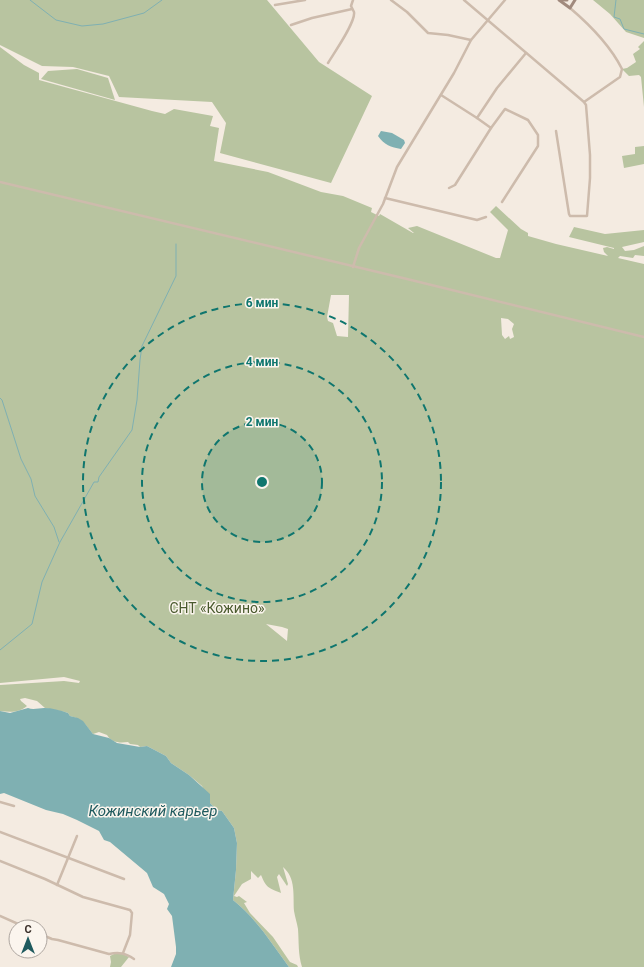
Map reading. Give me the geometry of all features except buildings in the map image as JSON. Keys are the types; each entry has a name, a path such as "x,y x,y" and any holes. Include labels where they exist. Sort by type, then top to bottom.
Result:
{"street":[{"path":"275,5 305,0"},
{"path":"328,63 349,28 354,12 351,6 354,0"},
{"path":"391,0 407,12 428,33 448,34 471,40"},
{"path":"464,0 586,105 590,155 587,216 570,216 569,214 556,131"},
{"path":"353,267 359,248 380,211 397,167 454,73 471,40 505,0"},
{"path":"560,0 566,2 570,8 586,22 617,59 622,69 620,77 584,102"},
{"path":"570,8 575,0"},
{"path":"292,25 312,18 352,9"},
{"path":"477,118 497,88 526,52"},
{"path":"441,94 490,128"},
{"path":"449,188 455,185 490,128 505,109 528,120 538,135 538,146 502,202"},
{"path":"0,182 644,337"},
{"path":"385,198 477,220 486,217"},
{"path":"0,802 14,806"},
{"path":"0,832 124,879"},
{"path":"57,885 78,836"},
{"path":"0,861 83,897 131,911 130,935 122,953"},
{"path":"48,937 109,954 114,952 122,953 134,959"}],"green space":[{"path":"0,0 267,0 319,62 372,96 331,183 220,153 226,123 212,102 119,97 109,76 73,67 42,66 0,45"},
{"path":"593,0 644,0 644,38 626,32 610,14"},
{"path":"644,41 644,107 641,77 639,75 629,76 622,69 627,68 636,62 633,54 640,49 638,47"},
{"name":"СНТ «Кожино»","path":"0,47 24,65 39,73 39,80 165,114 174,109 213,116 210,126 219,128 214,161 268,172 321,192 343,196 372,208 371,212 379,216 380,214 413,233 408,228 417,226 496,258 500,258 508,230 490,212 496,206 521,229 528,233 528,236 608,256 604,252 603,248 614,248 569,237 574,227 605,234 644,230 644,242 622,247 625,251 634,250 644,246 644,256 635,255 633,258 620,256 618,258 644,264 644,967 302,967 299,953 298,929 294,911 293,887 290,876 283,867 288,884 287,886 279,874 277,877 281,893 268,887 261,875 258,878 251,871 251,879 242,884 234,896 239,896 247,902 244,903 250,913 273,937 290,962 298,967 289,967 256,923 233,900 237,843 234,828 222,811 217,810 210,803 202,786 171,763 166,756 147,746 140,747 128,742 116,742 111,740 107,735 99,732 93,734 81,720 70,716 65,712 45,708 37,701 25,698 20,699 27,706 21,710 14,712 0,711 0,685 64,681 79,683 80,681 64,677 0,683","holes":["331,295 349,295 348,337 337,336 333,323 328,321 327,317","501,318 508,319 514,324 512,329 514,337 510,339 509,336 505,339 502,335","266,624 288,629 287,641"]},
{"path":"77,69 108,78 115,100 41,79 48,71"},
{"path":"644,146 644,164 624,168 622,156 635,154 635,147"},
{"path":"114,954 123,954 129,957 121,967 110,967 110,956"}],"water":[{"path":"381,131 392,133 404,140 405,143 401,149 385,144 378,136"},
{"name":"Кожинский карьер","path":"28,708 47,708 62,711 83,721 93,734 109,738 117,743 140,747 147,746 166,756 171,763 189,775 210,794 210,803 217,810 222,811 234,828 237,843 233,900 256,923 289,967 171,967 176,954 176,947 172,916 167,909 169,904 164,894 153,887 147,873 110,842 104,840 99,831 63,814 46,810 4,793 0,794 0,711 10,713"}],"waterway":[{"path":"30,0 56,20 82,26 103,24 144,13 162,0"},
{"path":"616,0 614,17 620,19 624,29 644,34"},
{"path":"0,650 32,624 42,582 60,542 94,482 98,482 99,477 132,430 137,400 142,346 176,276 176,244"},
{"path":"0,398 2,400 21,459 31,479 35,496 54,527 59,542"}]}
